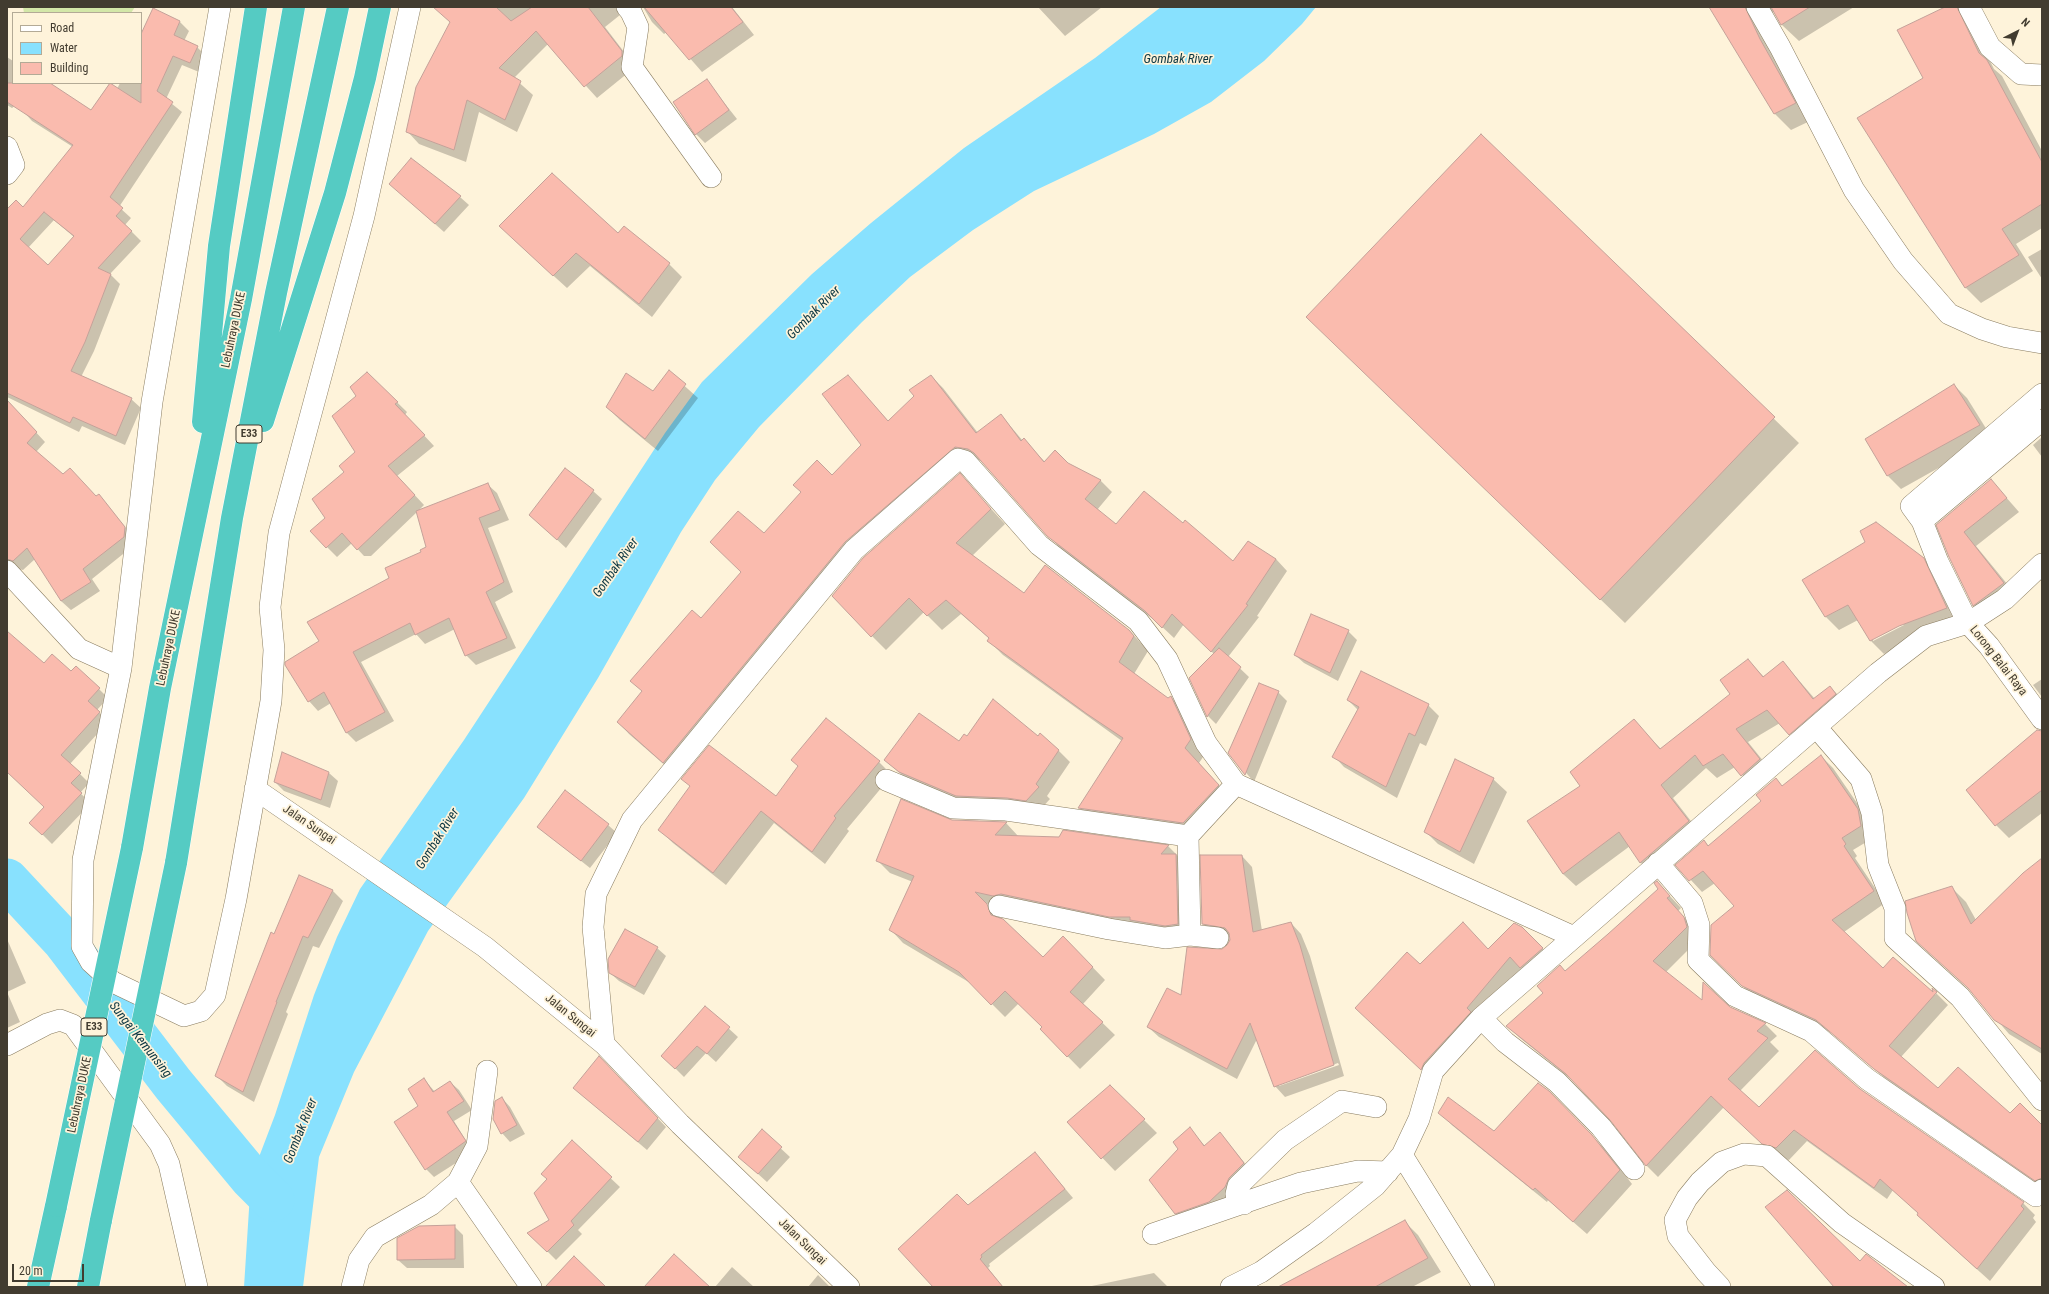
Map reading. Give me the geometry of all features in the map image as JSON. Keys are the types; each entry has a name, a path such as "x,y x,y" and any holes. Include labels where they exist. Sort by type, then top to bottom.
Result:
{"highway":[{"path":"193,529 219,246 256,7"},
{"name":"Lebuhraya DUKE","path":"38,1287 132,848 160,688 241,299 294,7"},
{"name":"E33","path":"88,1287 176,863 232,518 276,293 338,7"},
{"path":"232,518 335,192 365,78 380,7"}],"street":[{"path":"220,7 152,402 121,668 83,860 82,946 90,962 113,982 184,1016 201,1011 215,995 236,899 271,702 274,650 270,607 279,533 364,216 410,7"},
{"path":"626,7 631,12 638,27 632,67 711,177"},
{"path":"1757,7 1780,47 1854,190 1903,261 1948,314 1982,330 2008,338 2042,342"},
{"path":"1969,7 1990,47 2021,74 2042,75"},
{"path":"7,147 14,165 7,174"},
{"path":"1916,513 2042,394"},
{"path":"1916,513 2042,420"},
{"path":"604,1044 593,927 596,894 632,820 854,550 958,459 965,461 1039,545 1138,622 1167,658 1206,743 1236,784 1574,937"},
{"name":"Lorong Balai Raya","path":"1916,513 1941,569 1968,623 1989,646 2042,719"},
{"path":"1231,1287 1265,1280 1316,1233 1375,1186 1402,1155 1419,1119 1433,1072 1481,1018 1658,863 1817,728 1878,673 1926,636 1968,623 2005,599 2042,564"},
{"path":"7,571 79,650 121,668"},
{"path":"1817,728 1861,779 1872,813 1878,865 1895,908 1894,938 1960,997 2042,1100"},
{"path":"886,780 953,808 1006,810 1188,836"},
{"path":"1190,935 1188,836 1236,784"},
{"name":"Jalan Sungai","path":"255,789 320,832 485,947 604,1044 680,1124 849,1287"},
{"path":"1658,863 1692,903 1699,925 1698,960 1736,996 1810,1031 1867,1079 2036,1196 2042,1190"},
{"path":"999,906 1109,929 1164,938 1190,935 1218,938"},
{"path":"1481,1018 1505,1042 1557,1082 1601,1127 1634,1169"},
{"path":"7,1045 47,1024 60,1020 73,1025 160,1144 169,1164 197,1287"},
{"path":"352,1287 359,1260 375,1237 432,1205 458,1182 477,1146 487,1071"},
{"path":"1244,1204 1236,1194 1238,1186 1285,1140 1342,1101 1376,1108"},
{"path":"1720,1287 1706,1272 1678,1236 1675,1220 1687,1198 1700,1182 1722,1162 1744,1154 1767,1156 1842,1223 1934,1287"},
{"path":"1402,1155 1484,1287"},
{"path":"1153,1234 1244,1204 1301,1183 1358,1171 1388,1172"},
{"path":"458,1182 531,1287"}],"green space":[{"path":"23,7 135,7 132,12 24,12"}],"water":[{"name":"Gombak River","path":"1161,7 1316,7 1302,24 1264,61 1211,102 1154,134 1034,191 973,230 910,277 862,322 759,427 715,480 681,532 598,678 524,798 428,931 354,1072 319,1157 303,1287 244,1287 251,1178 275,1115 314,995 337,937 360,889 464,740 665,433 702,382 812,274 871,223 964,148 1095,58"}],"building":[{"path":"433,7 496,7 511,21 532,7 588,7 622,51 622,56 584,87 536,31 499,68 521,81 505,120 467,100 454,150 406,132 416,87 450,22"},
{"path":"644,7 731,7 743,22 689,60"},
{"path":"1709,7 1745,7 1760,39 1796,103 1774,114"},
{"path":"1771,7 1810,7 1781,25"},
{"path":"1945,7 1957,7 1979,53 1987,60 2042,162 2042,204 2002,229 2019,255 1965,288 1857,118 1923,78 1897,30"},
{"path":"153,8 180,21 174,35 198,46 190,63 173,56 157,91 173,102 110,197 123,208 116,216 132,231 98,268 111,274 85,342 71,371 132,398 116,436 73,417 70,423 7,393 7,209 16,200 23,207 73,145 7,102 7,83 52,84 91,110 109,84 112,84 141,103 142,32","holes":["44,212 74,236 48,265 20,239"]},
{"path":"707,79 729,110 695,135 673,102"},
{"path":"1481,134 1775,417 1600,600 1306,317"},
{"path":"411,158 461,196 435,224 389,184"},
{"path":"552,173 618,233 624,226 670,263 639,304 576,253 553,276 499,226"},
{"path":"669,370 686,384 645,439 606,407 626,373 653,391"},
{"path":"367,372 398,402 395,404 425,435 388,466 415,495 357,550 342,533 326,548 310,531 325,518 312,499 344,472 339,466 355,452 332,416 356,396 350,387"},
{"path":"848,375 888,421 914,396 909,390 931,375 976,433 1001,414 1021,441 1024,438 1044,462 1055,450 1068,463 1101,480 1085,499 1116,524 1144,491 1183,523 1185,520 1233,561 1248,541 1276,559 1246,604 1248,605 1211,652 1172,614 1162,628 1145,611 1047,536 974,453 968,449 955,447 845,542 663,763 617,722 642,691 630,681 692,610 701,618 741,572 710,542 738,511 764,533 801,492 793,485 817,460 832,475 861,445 822,394"},
{"path":"1954,384 1980,425 1887,476 1865,439"},
{"path":"7,400 37,432 27,443 63,474 70,468 96,496 99,494 125,527 124,537 83,569 91,582 61,601 27,548 13,561 7,559"},
{"path":"565,468 594,490 557,540 529,515"},
{"path":"960,473 991,509 956,543 1024,593 1045,565 1129,630 1134,636 1119,662 1168,698 1171,696 1191,739 1185,748 1219,785 1183,823 1078,808 1123,738 1087,714 987,641 989,638 946,600 927,616 909,598 871,637 832,596 863,558"},
{"path":"1991,479 2007,498 1964,532 2004,583 1973,606 1949,557 1936,525"},
{"path":"488,483 500,510 479,518 504,582 486,592 507,638 465,656 449,618 415,635 410,623 353,652 385,712 346,733 324,692 308,702 285,665 285,662 319,641 307,622 389,578 385,568 421,552 420,550 426,547 416,511"},
{"path":"1876,522 1924,558 1947,608 1899,626 1870,641 1848,605 1825,617 1802,580 1865,542 1860,531"},
{"path":"1311,614 1349,630 1330,673 1294,655"},
{"path":"7,631 44,663 52,654 71,671 76,666 100,688 88,701 100,712 61,755 81,773 71,783 82,793 42,835 29,823 44,807 7,772"},
{"path":"1219,648 1241,667 1207,717 1189,678"},
{"path":"1748,659 1763,677 1783,661 1813,699 1830,686 1836,694 1789,735 1767,710 1736,729 1760,759 1741,776 1723,754 1703,766 1695,755 1661,785 1689,821 1640,863 1619,832 1563,874 1527,821 1580,786 1570,772 1634,719 1660,749 1730,694 1720,680"},
{"path":"1361,671 1429,704 1415,736 1409,733 1386,787 1332,757 1359,707 1347,700"},
{"path":"1259,683 1279,691 1245,775 1228,753"},
{"path":"993,699 1038,736 1040,733 1059,750 1036,784 1039,787 1026,801 1007,798 956,796 899,772 884,760 919,713 959,741 964,734 967,736"},
{"path":"826,718 880,761 834,816 836,818 812,852 761,811 713,873 658,830 690,786 681,779 709,745 776,796 798,766 791,760"},
{"path":"2037,730 2042,731 2042,790 1995,826 1966,790"},
{"path":"282,752 329,772 321,800 274,782"},
{"path":"1821,755 1858,809 1861,826 1842,838 1846,844 1844,846 1874,891 1832,920 1883,968 1893,957 1933,992 1932,988 1937,992 1889,1046 1938,1088 1958,1067 2010,1113 2020,1103 2042,1125 2042,1178 2035,1181 1874,1069 1816,1020 1742,986 1710,955 1711,925 1734,906 1703,871 1689,881 1675,865 1704,840 1708,846 1761,801 1756,795 1776,778 1782,786"},
{"path":"1455,759 1494,778 1460,852 1424,832"},
{"path":"565,790 609,824 581,861 537,827"},
{"path":"901,799 952,820 1007,822 995,835 1059,837 1063,830 1169,845 1161,854 1176,854 1178,924 1165,926 1130,920 1130,917 1109,917 1001,894 993,896 975,892 987,904 991,915 1003,919 1043,957 1063,936 1093,967 1070,992 1103,1022 1067,1057 1040,1029 1042,1027 1005,991 991,1005 959,972 889,930 914,876 876,861"},
{"path":"1200,855 1242,855 1253,932 1291,922 1300,945 1334,1065 1274,1087 1250,1023 1227,1069 1147,1027 1167,988 1181,995 1187,947 1222,949 1230,940 1229,933 1225,928 1202,924"},
{"path":"2042,858 2042,1049 1994,1020 1968,988 1916,941 1907,913 1905,901 1952,886 1971,924 2023,873"},
{"path":"299,875 333,890 308,938 303,936 276,1002 243,1092 215,1076 271,932 274,934"},
{"path":"1657,881 1670,896 1667,898 1684,917 1687,927 1653,961 1702,1000 1703,982 1730,1007 1766,1023 1757,1031 1768,1038 1728,1079 1759,1107 1815,1050 1860,1089 2024,1202 2021,1206 2024,1209 1977,1269 1917,1215 1918,1213 1880,1179 1874,1188 1794,1130 1776,1148 1762,1144 1711,1096 1646,1166 1610,1120 1566,1074 1506,1026 1543,993 1537,986 1560,965 1565,971 1608,934 1658,889 1654,883"},
{"path":"1463,922 1488,949 1514,923 1522,927 1543,948 1520,968 1510,957 1467,1008 1471,1012 1424,1063 1421,1070 1355,1008 1407,952 1420,964"},
{"path":"625,929 658,947 635,987 609,973 608,959"},
{"path":"705,1006 730,1027 707,1054 697,1046 675,1069 661,1056"},
{"path":"599,1056 658,1118 638,1142 573,1088"},
{"path":"424,1078 433,1092 450,1081 464,1101 447,1112 466,1141 425,1170 394,1122 418,1106 408,1089"},
{"path":"1538,1083 1549,1091 1592,1135 1620,1170 1573,1222 1535,1188 1533,1190 1438,1113 1448,1097 1494,1131"},
{"path":"1110,1085 1145,1119 1101,1159 1067,1122"},
{"path":"502,1097 517,1125 501,1134 493,1119 495,1101"},
{"path":"1190,1127 1204,1146 1220,1132 1244,1163 1229,1178 1225,1187 1209,1202 1175,1214 1149,1180 1178,1149 1173,1142"},
{"path":"762,1129 782,1147 758,1174 738,1157"},
{"path":"572,1140 612,1177 571,1221 574,1225 547,1252 527,1233 549,1220 534,1193 547,1179 541,1174"},
{"path":"1035,1152 1065,1189 981,1255 982,1257 980,1259 1003,1287 933,1287 898,1249 957,1194 968,1205"},
{"path":"1787,1190 1860,1261 1866,1254 1908,1287 1834,1287 1765,1207"},
{"path":"1405,1220 1428,1258 1375,1287 1278,1287"},
{"path":"455,1225 455,1259 397,1260 397,1238 419,1226"},
{"path":"674,1254 710,1287 644,1287"},
{"path":"574,1256 606,1287 545,1287"}],"waterway":[{"name":"Sungai Kemunsing","path":"7,880 63,940 173,1084 251,1178 273,1200"}]}
